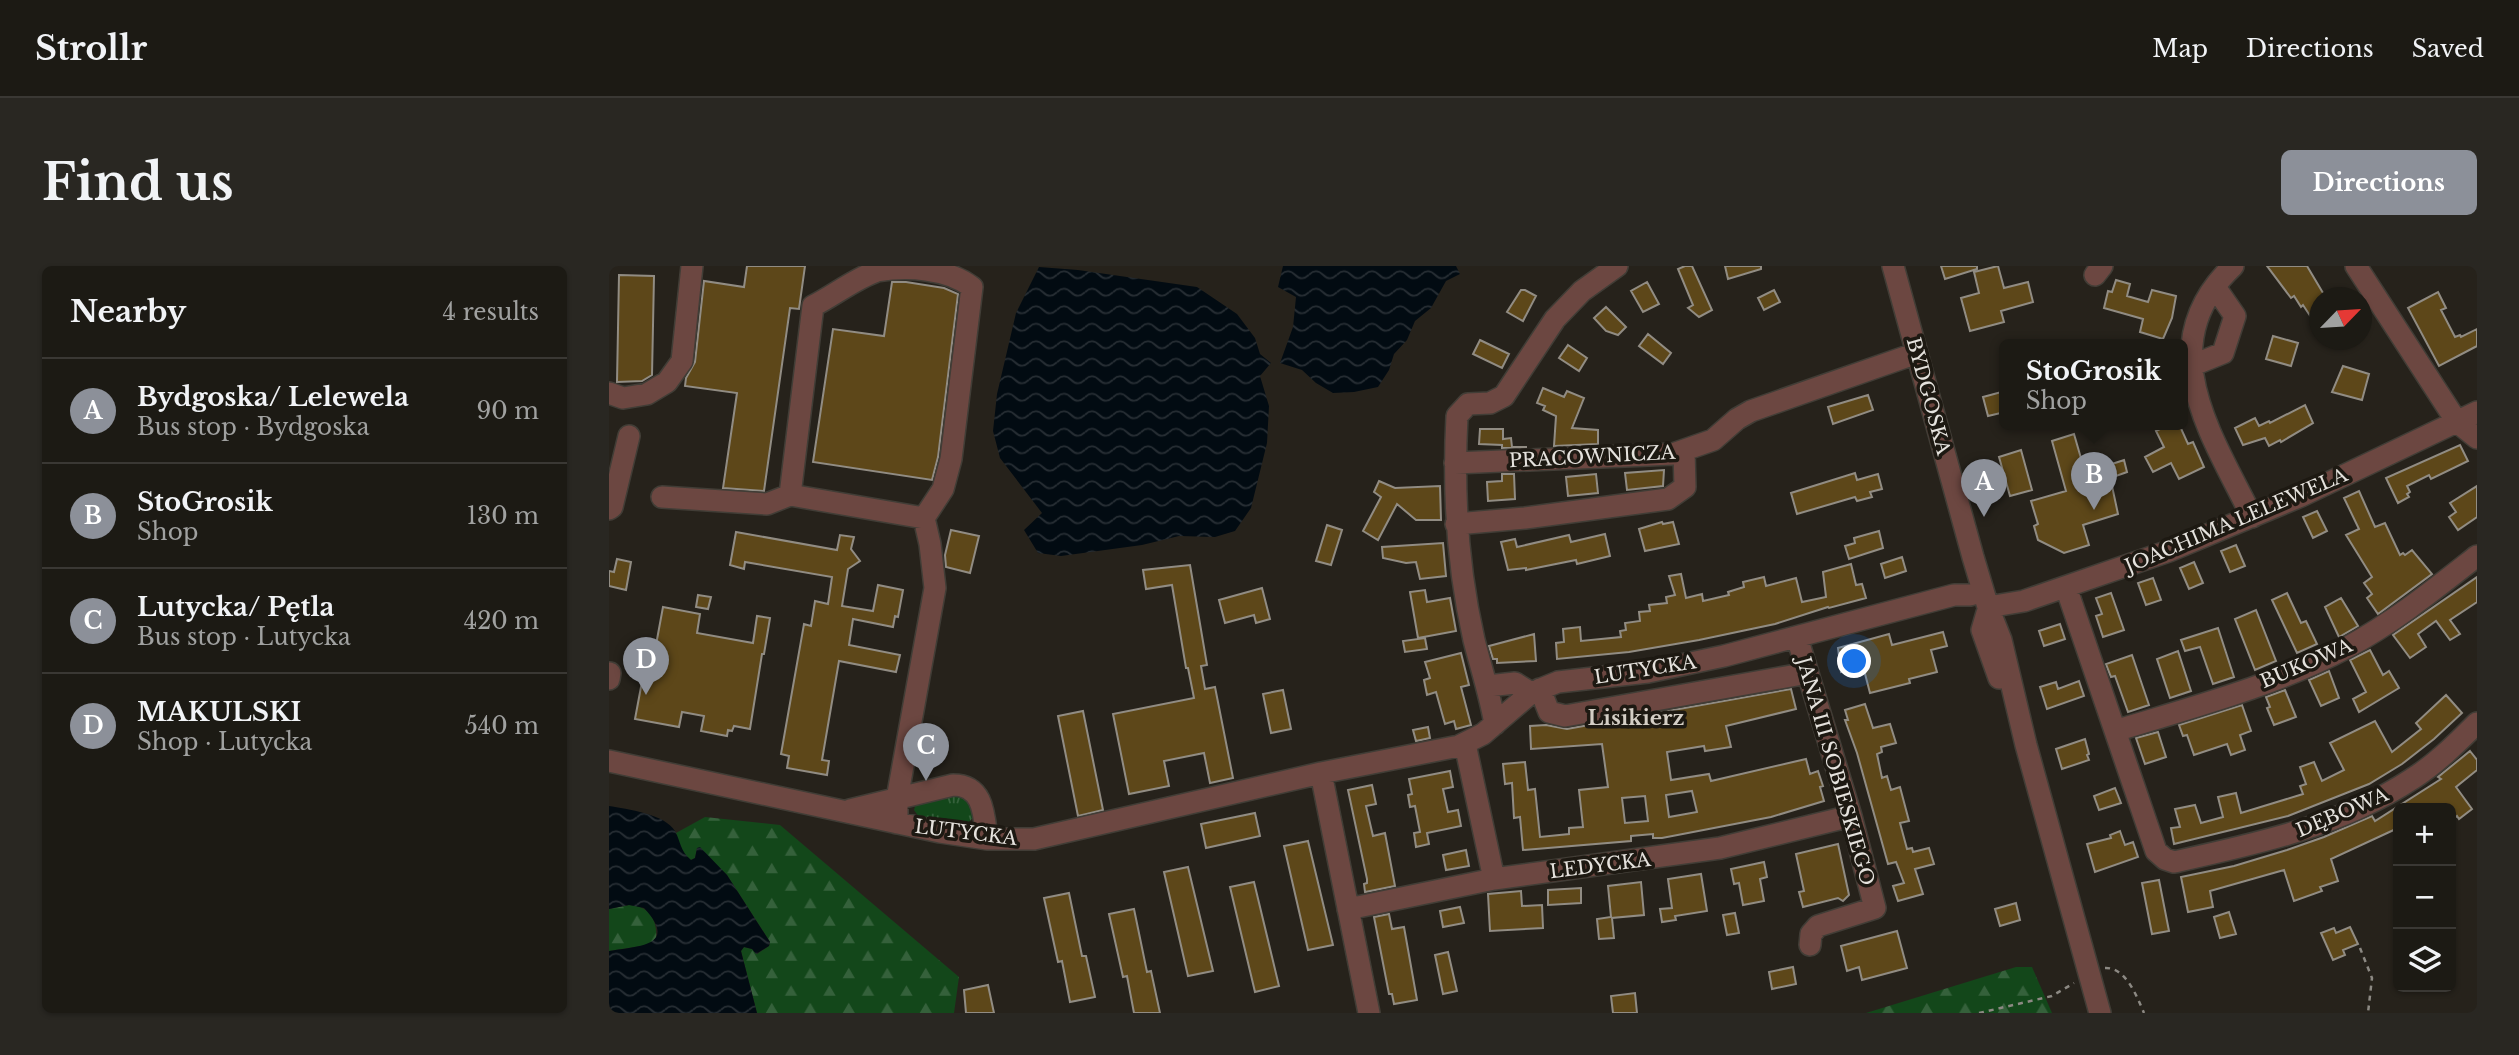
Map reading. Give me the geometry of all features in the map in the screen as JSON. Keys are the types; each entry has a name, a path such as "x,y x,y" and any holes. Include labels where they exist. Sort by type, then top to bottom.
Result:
{"street":[{"path":"609,393 623,398 647,394 667,382 682,361 692,266"},
{"path":"1495,724 1475,641 1456,524 1457,416 1468,404 1490,403 1504,396 1555,318 1582,291 1617,266"},
{"name":"BYDGOSKA","path":"1893,266 1986,599 1982,630 1990,657 2026,745 2100,1013"},
{"path":"2233,266 2215,286 2205,303 2195,327 2191,366 2200,410 2252,517"},
{"path":"2356,266 2457,422 2477,438"},
{"path":"790,495 813,306 877,271 923,267 961,279 972,287 951,459 943,489 924,518 935,588 897,799 897,823"},
{"path":"2191,366 2223,353 2235,316 2215,286"},
{"name":"PRACOWNICZA","path":"1455,463 1673,454 1713,440 1737,419 1751,411 1917,353"},
{"name":"JOACHIMA LELEWELA","path":"1986,599 2016,603 2146,559 2252,517 2477,412"},
{"path":"609,509 612,507 629,436"},
{"path":"1456,524 1525,518 1668,499 1685,487 1684,451"},
{"path":"662,497 767,504 790,495 924,518"},
{"name":"BUKOWA","path":"2115,731 2219,699 2345,649 2390,622 2477,556"},
{"path":"2066,587 2115,731"},
{"name":"LUTYCKA","path":"609,761 940,832 987,839 1034,839 1321,773 1465,744 1536,691 1558,681 1649,672 1724,656 1954,595 1986,599"},
{"name":"JANA III SOBIESKIEGO","path":"1797,637 1851,816 1875,908 1818,926 1811,934 1810,945"},
{"path":"1488,686 1515,683 1536,691 1549,712 1565,716 1808,673"},
{"name":"DĘBOWA","path":"2115,731 2156,851 2165,859 2174,862 2263,842 2337,818 2364,806 2413,779 2477,723"},
{"path":"1465,744 1494,879"},
{"path":"1321,773 1369,1013"},
{"path":"844,811 953,785 968,788 982,803 987,839"},
{"name":"LEDYCKA","path":"1348,909 1494,879 1720,848 1851,816"}],"path":[{"path":"2360,948 2372,978 2368,1013"},
{"path":"1979,1013 2052,996 2089,974 2110,968 2119,972 2135,993 2144,1013"}],"green space":[{"path":"955,794 970,800 974,816 963,825 949,826 934,822 919,817 914,810 916,803"},
{"path":"705,817 780,825 959,977 954,1013 757,1013 741,951 744,947 757,954 769,946 770,942 727,875 697,848 695,858 691,860 682,851 678,841 676,833"},
{"path":"629,905 642,908 650,915 655,925 656,938 648,945 609,951 609,909"},
{"path":"2016,967 2032,967 2052,1013 1866,1013"}],"water":[{"path":"1283,266 1456,266 1460,274 1446,281 1431,308 1415,321 1407,340 1394,354 1389,370 1378,387 1333,393 1302,370 1280,363 1293,327 1296,297 1278,287"},
{"path":"1039,267 1197,287 1237,314 1255,338 1260,354 1271,363 1260,376 1269,406 1267,443 1251,508 1235,531 1215,537 1179,536 1142,545 1061,556 1038,553 1024,530 1042,513 1000,458 993,431 997,394 1016,313"},
{"path":"609,806 645,813 663,820 675,831 687,857 691,860 695,858 697,848 700,847 727,875 770,942 769,946 756,954 752,949 744,947 741,951 757,1013 609,1013 609,951 650,942 656,937 658,930 644,908 629,905 609,909"}],"building":[{"path":"747,266 805,266 799,309 790,308 764,491 723,488 737,393 685,386 686,378 695,362 704,281 744,287"},
{"path":"1692,266 1712,310 1699,317 1688,308 1693,305 1678,269"},
{"path":"1725,266 1761,266 1761,269 1728,279"},
{"path":"1941,266 1977,266 1977,269 1945,279"},
{"path":"1998,266 2004,288 2028,282 2033,302 2001,311 2004,322 1970,331 1961,298 1979,293 1974,272"},
{"path":"2267,266 2307,266 2319,287 2309,287 2309,314 2294,296 2291,298"},
{"path":"619,275 654,276 652,375 642,381 617,382"},
{"path":"2116,280 2130,284 2127,296 2148,302 2152,290 2176,296 2172,318 2163,339 2140,332 2143,319 2104,308 2108,291 2112,292"},
{"path":"892,282 944,288 958,294 938,457 932,480 813,462 833,329 884,336"},
{"path":"1647,282 1659,304 1643,312 1631,291"},
{"path":"1521,290 1536,296 1523,321 1507,312"},
{"path":"1774,290 1780,302 1764,310 1758,298"},
{"path":"2438,292 2446,308 2441,310 2455,337 2477,329 2477,346 2439,366 2408,308"},
{"path":"1606,307 1626,327 1618,335 1606,331 1594,318"},
{"path":"1648,334 1671,353 1663,364 1639,346"},
{"path":"2273,336 2298,343 2291,366 2266,359"},
{"path":"1480,340 1509,354 1502,368 1473,354"},
{"path":"1568,345 1587,358 1579,371 1559,358"},
{"path":"2343,366 2369,374 2362,400 2332,392"},
{"path":"1543,388 1564,397 1567,391 1584,398 1572,428 1598,430 1598,444 1554,446 1556,416 1543,410 1545,406 1537,403"},
{"path":"1999,393 1999,413 1988,416 1983,397"},
{"path":"1868,395 1873,410 1833,424 1828,407"},
{"path":"2305,405 2313,423 2269,446 2265,438 2243,445 2235,428 2255,418 2259,426 2269,421 2270,423"},
{"path":"1480,429 1503,429 1503,439 1511,438 1512,447 1527,447 1502,448 1502,445 1479,444"},
{"path":"2182,430 2188,444 2193,442 2204,467 2179,479 2171,463 2153,472 2145,457 2164,447 2156,431"},
{"path":"2074,434 2091,493 2112,486 2118,514 2083,525 2089,545 2064,553 2038,540 2034,526 2038,524 2031,501 2066,491 2052,441"},
{"path":"2460,445 2468,461 2431,479 2429,475 2407,486 2409,497 2398,503 2386,478"},
{"path":"2021,450 2032,490 2010,496 1999,457"},
{"path":"2124,460 2127,472 2116,476 2112,464"},
{"path":"1664,470 1663,486 1627,490 1625,473"},
{"path":"1855,473 1857,480 1878,474 1882,489 1870,492 1872,497 1857,501 1855,497 1797,514 1791,493"},
{"path":"1502,474 1514,474 1515,499 1488,501 1487,482 1502,481"},
{"path":"1596,474 1598,493 1568,496 1566,477"},
{"path":"1379,481 1395,488 1440,486 1441,520 1416,520 1397,504 1378,540 1363,531 1381,497 1374,492"},
{"path":"2477,486 2477,517 2458,530 2449,517 2456,512 2450,503"},
{"path":"2359,491 2375,527 2385,523 2400,555 2412,550 2432,574 2378,614 2367,598 2372,594 2364,583 2372,577 2346,535 2359,529 2344,498"},
{"path":"2317,511 2327,531 2313,538 2303,517"},
{"path":"1662,522 1673,522 1679,544 1645,551 1639,529"},
{"path":"1327,525 1342,530 1331,565 1316,561"},
{"path":"951,530 979,536 970,573 946,567 945,555"},
{"path":"1879,531 1883,548 1849,559 1845,546 1855,543 1854,538"},
{"path":"736,532 837,550 840,535 854,537 851,549 860,561 848,569 842,606 873,611 878,585 903,590 898,617 895,616 893,627 853,619 849,645 900,655 896,672 839,661 822,760 829,761 827,775 787,768 789,756 781,754 804,624 811,626 815,601 828,604 832,577 745,562 744,569 730,565"},
{"path":"1605,534 1610,556 1577,564 1576,560 1526,570 1508,570 1501,542 1515,539 1517,547 1569,535 1571,542"},
{"path":"1443,543 1446,576 1420,579 1416,562 1406,563 1383,558 1382,547"},
{"path":"2236,545 2245,566 2230,572 2221,551"},
{"path":"1902,557 1906,571 1885,578 1881,564"},
{"path":"617,559 631,562 626,590 609,586 609,571 614,572"},
{"path":"2194,562 2203,583 2189,589 2180,568"},
{"path":"1851,564 1856,585 1862,584 1866,598 1775,624 1699,640 1629,652 1557,659 1556,643 1564,642 1563,629 1580,627 1581,641 1621,637 1620,631 1626,630 1625,623 1640,621 1639,612 1650,611 1649,605 1667,603 1666,597 1675,595 1669,576 1681,574 1686,598 1702,594 1703,601 1729,595 1728,592 1744,587 1743,582 1764,577 1766,586 1796,578 1802,602 1826,597 1823,572"},
{"path":"1190,565 1207,665 1201,666 1205,689 1215,687 1233,778 1210,783 1204,753 1164,761 1169,786 1129,794 1113,714 1194,698 1186,668 1172,585 1146,589 1143,570"},
{"path":"2477,577 2477,602 2450,620 2460,634 2450,640 2436,621 2418,634 2426,647 2410,658 2393,635"},
{"path":"2153,578 2161,600 2146,605 2138,583"},
{"path":"1262,588 1270,619 1256,623 1254,615 1225,623 1219,600"},
{"path":"1425,590 1427,602 1450,598 1456,631 1418,638 1410,592"},
{"path":"2111,593 2124,630 2103,637 2096,616 2102,614 2096,598"},
{"path":"2287,593 2301,623 2306,621 2317,644 2297,653 2272,600"},
{"path":"698,595 711,597 708,609 696,607"},
{"path":"2341,598 2358,626 2339,637 2325,607"},
{"path":"663,607 700,614 697,633 753,643 757,616 770,618 750,729 734,726 732,731 728,730 727,736 701,731 704,716 682,712 679,727 635,719 644,671 651,672"},
{"path":"2256,610 2276,661 2255,670 2235,619"},
{"path":"2060,624 2065,639 2044,646 2039,631"},
{"path":"2218,628 2234,677 2213,684 2200,647 2185,651 2181,640"},
{"path":"1943,632 1947,646 1931,650 1937,672 1909,679 1910,683 1870,693 1863,666 1841,672 1838,648 1889,634 1892,645"},
{"path":"1534,634 1536,661 1497,663 1497,659 1493,659 1489,646"},
{"path":"1425,638 1427,649 1405,652 1403,641"},
{"path":"2370,650 2383,675 2389,671 2399,688 2359,712 2353,699 2366,692 2350,660"},
{"path":"2178,651 2191,691 2170,698 2157,659"},
{"path":"1461,653 1469,685 1461,687 1471,725 1456,729 1454,721 1445,724 1436,692 1427,695 1424,680 1430,678 1425,662"},
{"path":"2132,655 2149,705 2128,712 2115,676 2111,677 2106,664"},
{"path":"2329,671 2339,698 2321,706 2309,680"},
{"path":"2079,681 2084,696 2047,709 2040,687 2056,682 2058,689"},
{"path":"1791,689 1796,709 1726,726 1731,747 1705,751 1704,746 1667,752 1671,780 1709,774 1711,781 1806,759 1810,774 1818,771 1824,801 1771,817 1662,838 1653,838 1653,834 1631,836 1631,841 1523,850 1520,817 1514,818 1512,783 1505,784 1503,764 1525,762 1528,790 1535,789 1540,837 1569,834 1569,828 1583,827 1579,790 1608,787 1602,744 1531,749 1530,726 1546,725 1567,729","holes":["1692,791 1697,812 1669,817 1666,795","1645,796 1648,821 1625,823 1622,798"]},
{"path":"1283,690 1291,729 1271,733 1263,694"},
{"path":"2285,690 2296,717 2274,725 2266,697"},
{"path":"2446,695 2462,713 2402,764 2369,784 2288,816 2174,844 2171,828 2180,827 2175,809 2195,805 2201,823 2223,817 2218,797 2236,793 2241,813 2303,794 2300,786 2306,784 2300,767 2314,762 2322,781 2344,770 2330,743 2375,721 2392,752 2421,729 2416,723"},
{"path":"1865,704 1873,728 1890,724 1896,743 1881,747 1882,752 1877,754 1882,778 1887,776 1891,790 1900,787 1909,821 1900,823 1907,849 1912,848 1913,852 1929,848 1934,864 1915,869 1923,894 1898,901 1893,886 1904,883 1896,862 1888,864 1845,720 1848,720 1845,710"},
{"path":"2242,705 2251,731 2240,735 2245,750 2231,755 2227,744 2194,755 2187,735 2183,736 2179,725"},
{"path":"1083,711 1103,810 1078,816 1058,716"},
{"path":"1428,727 1430,738 1416,741 1413,730"},
{"path":"2158,732 2166,757 2145,764 2136,738"},
{"path":"2085,739 2089,760 2062,769 2056,749"},
{"path":"2470,751 2477,760 2477,770 2456,787 2472,809 2459,819 2456,817 2456,803 2403,803 2441,779 2438,777"},
{"path":"1450,771 1453,787 1443,789 1448,812 1458,810 1461,826 1427,833 1429,844 1416,847 1414,833 1420,832 1415,806 1410,807 1408,795 1412,794 1409,779"},
{"path":"1372,785 1376,804 1366,806 1373,836 1385,833 1395,886 1365,892 1364,884 1367,879 1348,790"},
{"path":"2115,788 2121,803 2099,810 2094,796"},
{"path":"2393,810 2393,830 2331,859 2338,881 2320,887 2322,891 2294,901 2284,870 2210,891 2213,907 2188,912 2181,877 2234,866 2287,850 2372,816 2375,821"},
{"path":"1255,813 1260,836 1206,848 1201,824"},
{"path":"2120,831 2125,845 2133,842 2138,857 2095,872 2087,844 2111,838 2110,835"},
{"path":"1308,841 1333,945 1308,950 1284,846"},
{"path":"1838,844 1849,895 1843,901 1838,898 1803,907 1799,892 1804,891 1796,854"},
{"path":"1466,850 1469,866 1446,870 1443,855"},
{"path":"1764,862 1767,877 1760,879 1764,901 1743,905 1739,883 1734,884 1731,869"},
{"path":"1188,867 1213,971 1188,976 1164,872"},
{"path":"1701,874 1707,911 1675,916 1676,920 1662,922 1660,909 1672,908 1668,879"},
{"path":"2159,880 2169,931 2152,934 2142,883"},
{"path":"1254,882 1279,986 1255,992 1230,887"},
{"path":"1641,882 1644,915 1612,918 1614,938 1599,939 1597,919 1611,917 1608,886"},
{"path":"1581,888 1581,903 1548,905 1548,890"},
{"path":"1521,891 1522,906 1542,905 1543,928 1490,931 1488,894"},
{"path":"1069,893 1082,956 1086,956 1095,997 1070,1002 1062,961 1058,962 1044,898"},
{"path":"2016,903 2020,920 2000,926 1995,909"},
{"path":"1460,907 1464,923 1443,927 1440,911"},
{"path":"1134,909 1147,972 1151,971 1160,1013 1134,1013 1127,976 1123,977 1109,914"},
{"path":"2229,912 2236,934 2220,938 2214,917"},
{"path":"1735,913 1739,933 1727,935 1723,915"},
{"path":"1389,914 1392,929 1404,927 1417,1000 1394,1004 1392,994 1389,994 1374,917"},
{"path":"2350,927 2358,944 2343,950 2345,955 2333,960 2321,933 2334,928 2336,933"},
{"path":"1897,931 1907,968 1862,980 1859,967 1847,971 1841,946"},
{"path":"1448,952 1457,991 1443,994 1435,955"},
{"path":"1793,967 1796,984 1772,989 1769,972"},
{"path":"988,985 994,1013 966,1013 964,990"},
{"path":"1635,993 1637,1013 1613,1013 1611,996"}],"place":[{"name":"StoGrosik","path":"2094,510"},
{"name":"Bydgoska/ Lelewela","path":"1984,517"},
{"name":"MAKULSKI","path":"646,695"},
{"name":"Lutycka/ Pętla","path":"926,781"}],"district":[{"name":"Lisikierz","path":"1636,718"}]}
